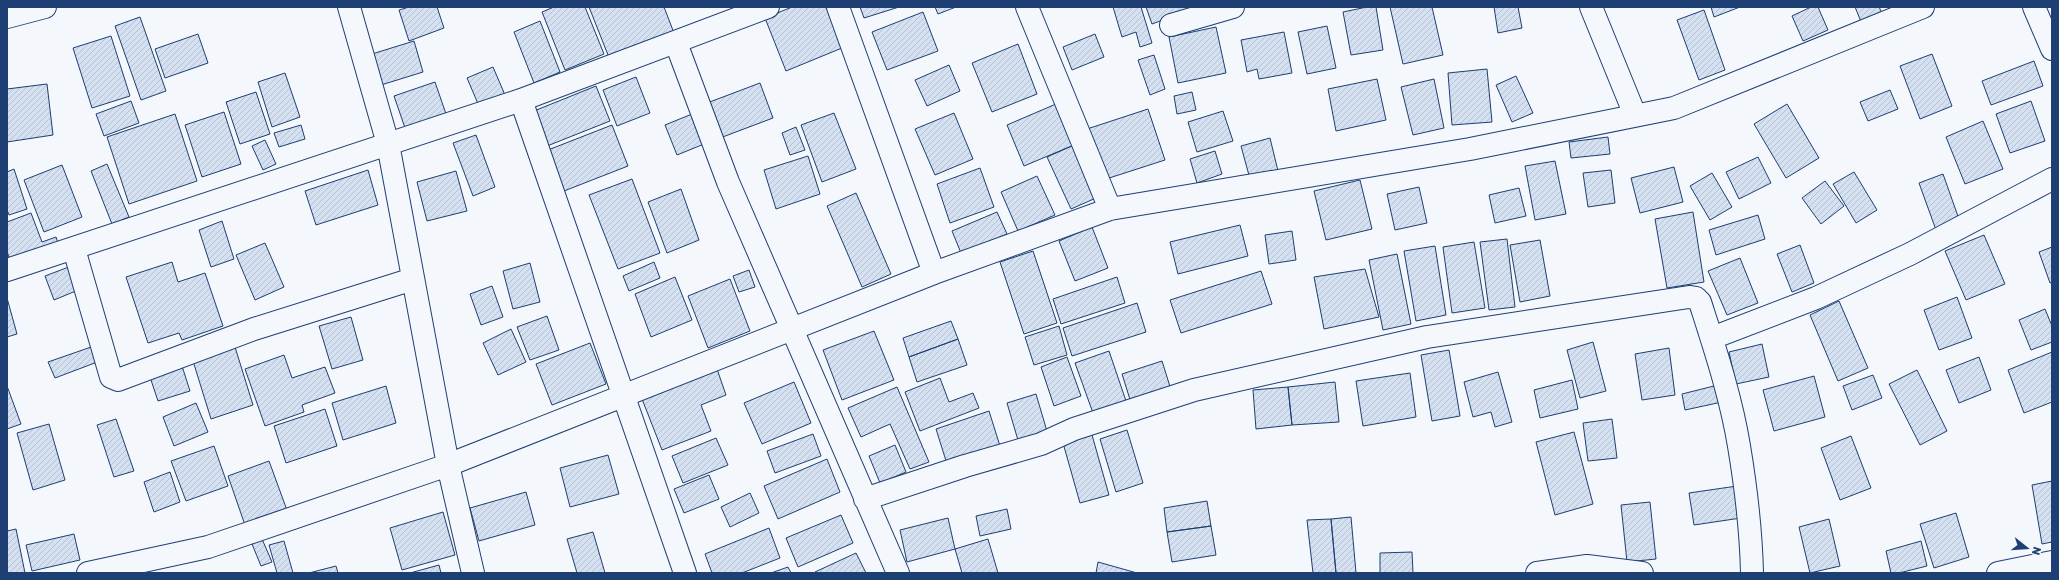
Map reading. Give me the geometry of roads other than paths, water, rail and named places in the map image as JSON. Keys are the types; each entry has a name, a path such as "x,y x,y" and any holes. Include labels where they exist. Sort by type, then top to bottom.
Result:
{"street":[{"path":"7,17 45,7"},
{"path":"349,7 388,144 448,465 473,573"},
{"path":"7,270 521,100 768,7"},
{"path":"838,7 934,273"},
{"path":"1027,7 1110,209"},
{"path":"1171,25 1233,7"},
{"path":"1591,7 1635,115"},
{"path":"88,573 208,547 448,465 934,273 1110,209 1470,149 1674,108 1923,7"},
{"path":"2034,7 2052,49"},
{"path":"676,42 728,182 898,573"},
{"path":"521,100 685,573"},
{"path":"1712,338 1824,294 1910,254 2052,179"},
{"path":"74,249 111,377 118,380 254,329 413,279"},
{"path":"865,499 965,466 1041,444 1074,429 1194,390 1427,337 1689,297 1696,298 1700,302 1712,338 1739,445 1750,524 1752,573"},
{"path":"1998,573 2052,562"},
{"path":"1537,573 1587,566 1642,573"}]}
